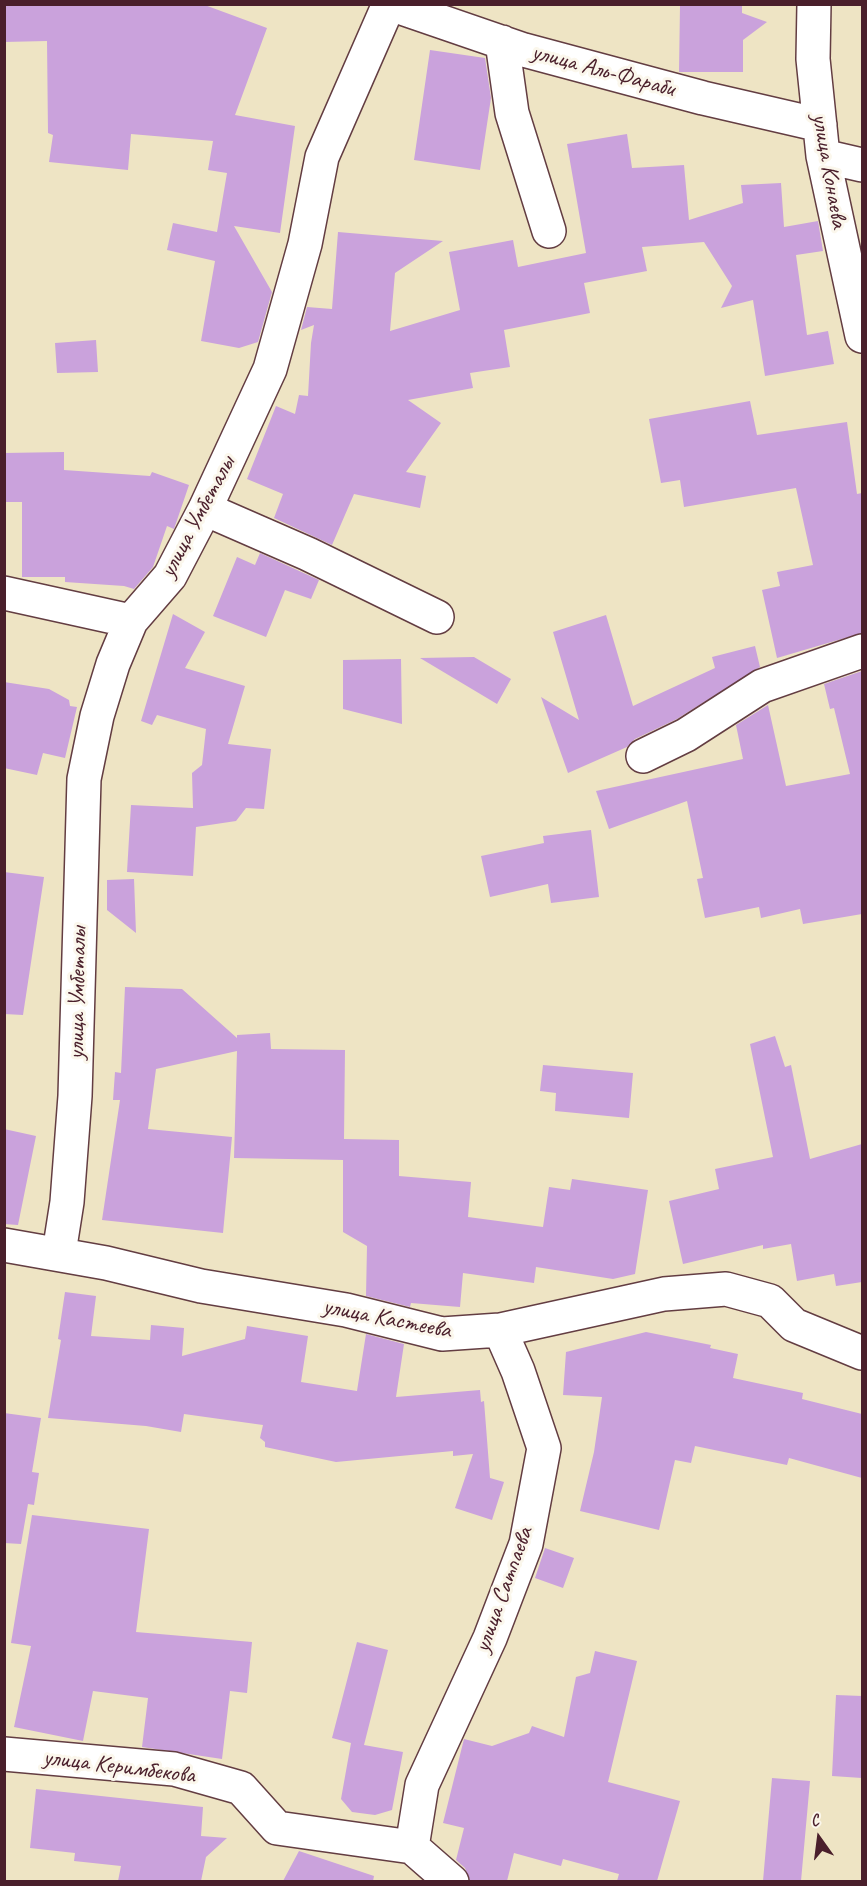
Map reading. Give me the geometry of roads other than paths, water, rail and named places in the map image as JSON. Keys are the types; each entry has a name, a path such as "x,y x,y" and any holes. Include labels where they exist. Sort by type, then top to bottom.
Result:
{"street":[{"name":"улица Аль-Фараби","path":"390,4 502,42 703,98 821,140 862,165"},
{"name":"улица Умбеталы","path":"59,1253 67,1202 75,1096 84,779 97,716 113,664 131,621 170,576 205,509 270,369 302,255 322,158 390,4"},
{"name":"улица Конаева","path":"814,4 813,59 821,140 862,336"},
{"path":"502,42 512,112 549,231"},
{"path":"205,509 308,554 437,617"},
{"path":"4,593 131,621"},
{"path":"643,756 686,735 762,686 862,651"},
{"name":"улица Кастеева","path":"4,1245 59,1253 201,1286 346,1310 442,1334 500,1330 664,1294 726,1289 770,1301 794,1325 862,1353"},
{"name":"улица Сатпаева","path":"412,1847 422,1785 490,1638 526,1544 544,1448 518,1371 500,1330"},
{"name":"улица Керимбекова","path":"4,1754 174,1769 241,1788 277,1828 412,1847"},
{"path":"412,1847 452,1881"}]}
